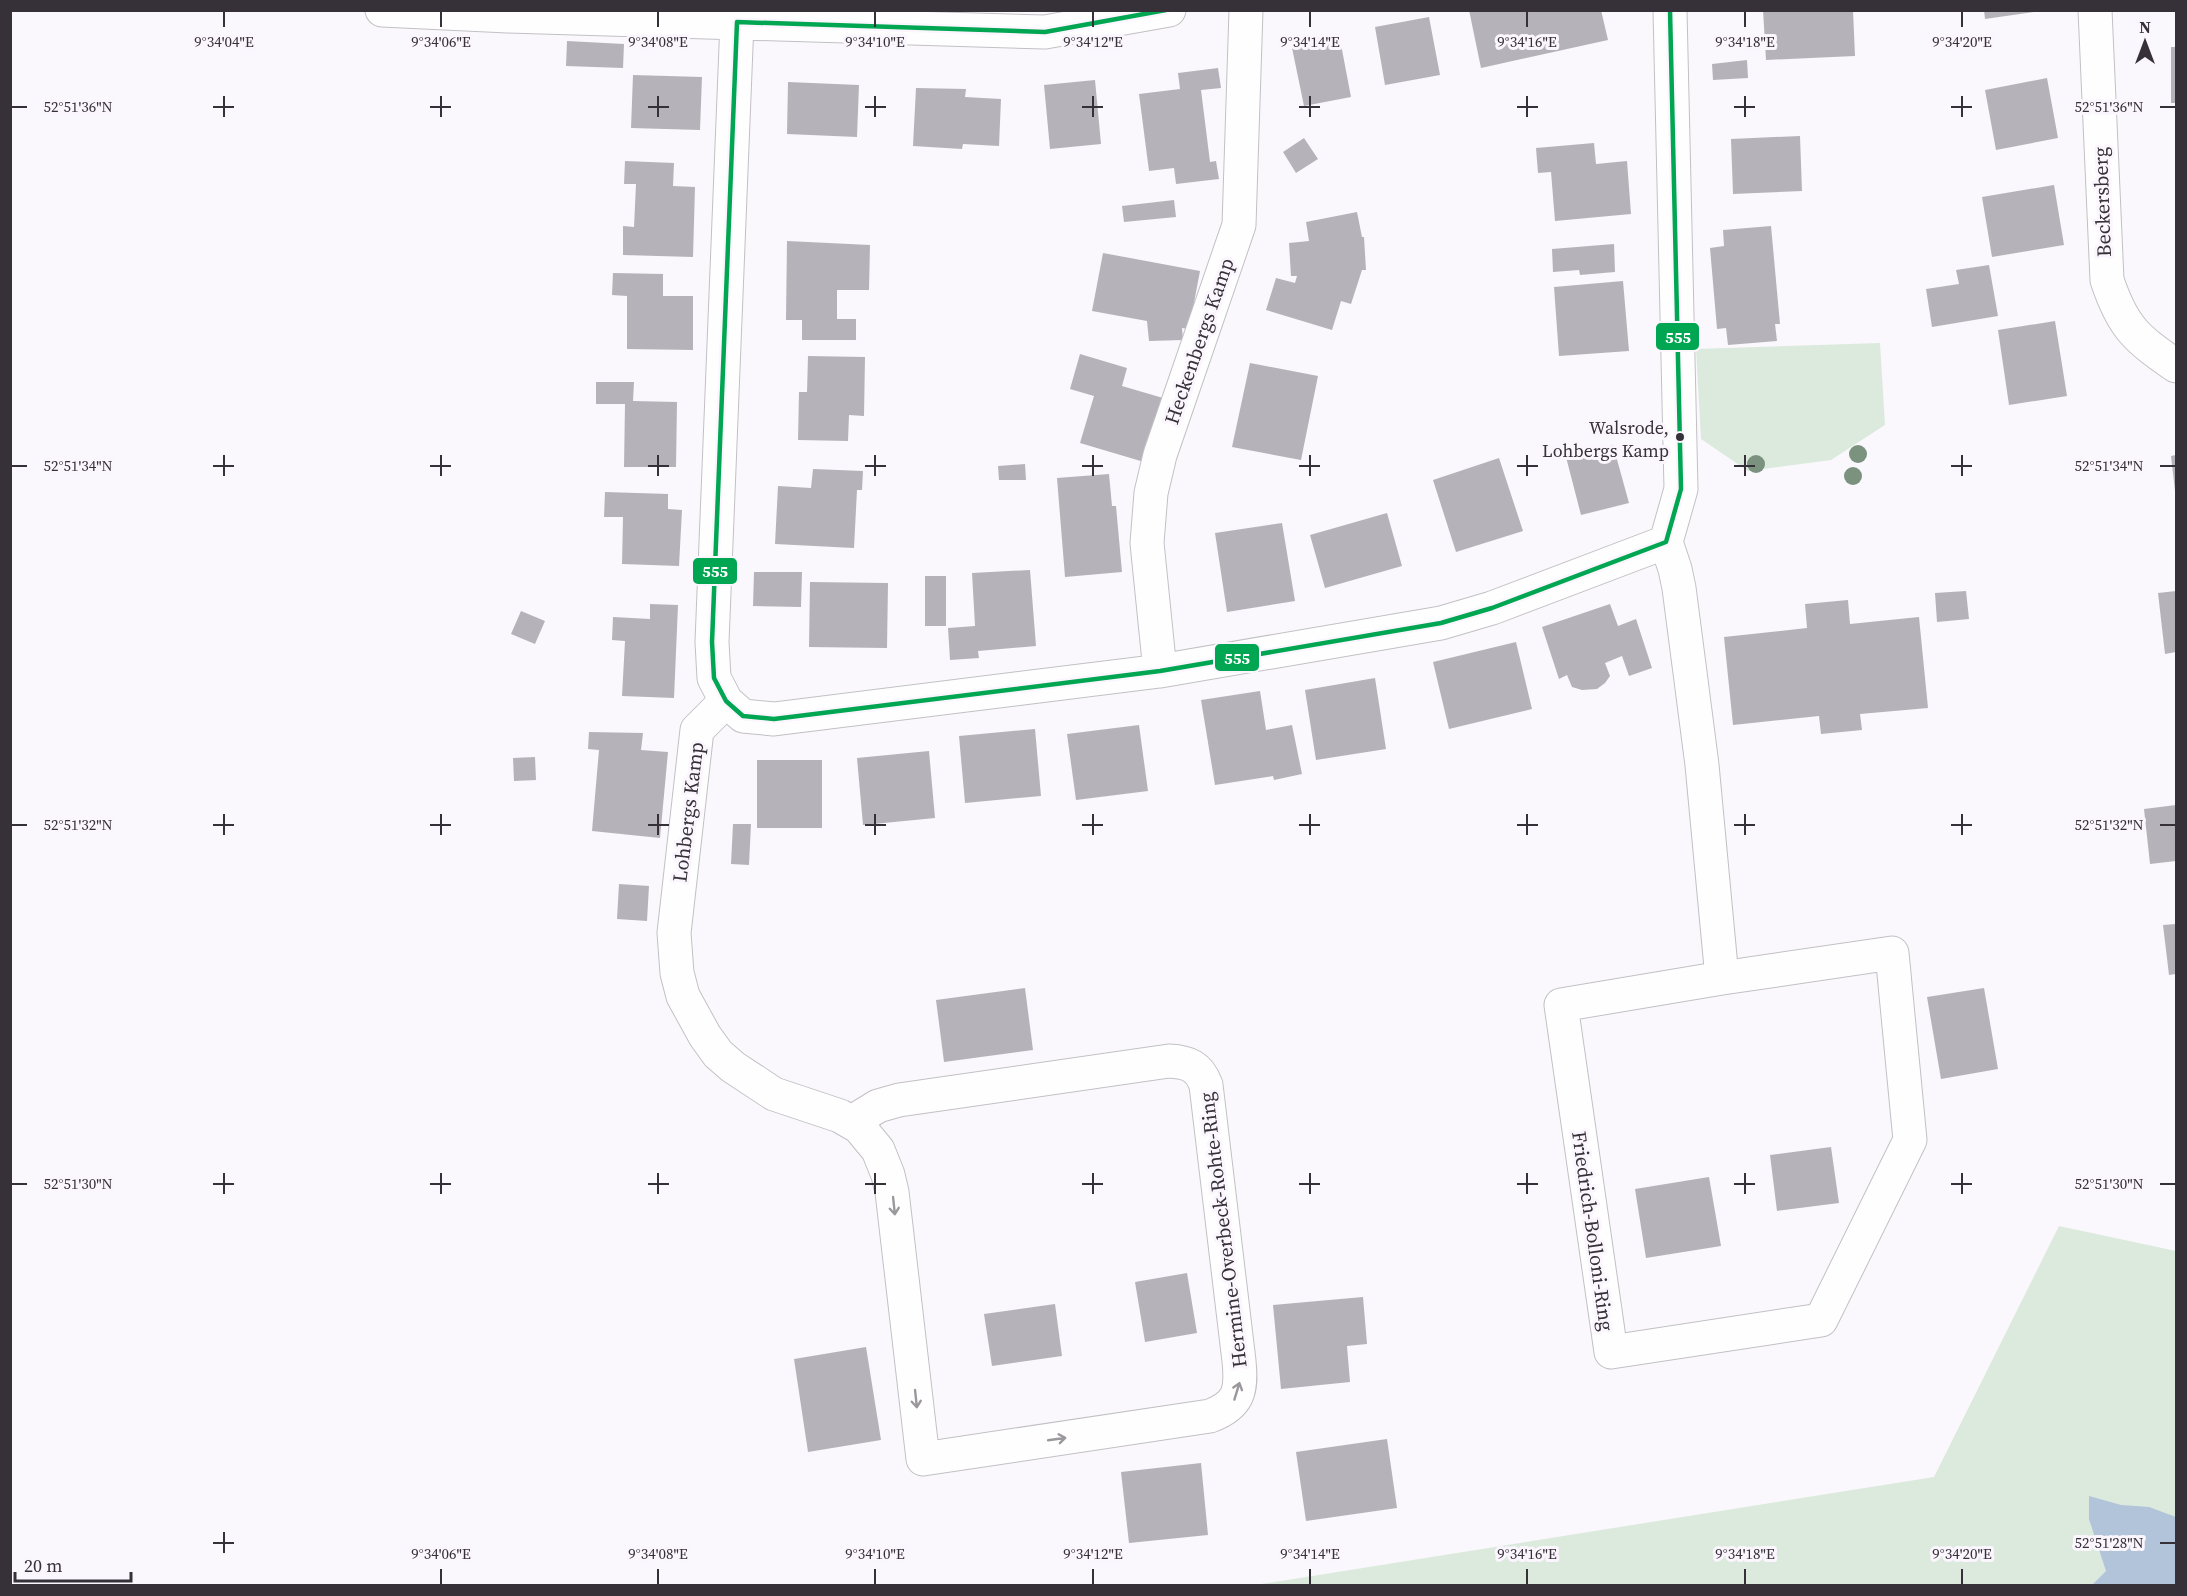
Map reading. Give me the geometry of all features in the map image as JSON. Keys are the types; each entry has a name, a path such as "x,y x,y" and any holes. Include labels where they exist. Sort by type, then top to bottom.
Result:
{"street":[{"path":"382,10 508,16 1045,32 1169,10"},
{"name":"Heckenbergs Kamp","path":"1160,671 1148,543 1151,493 1160,454 1239,225 1246,10"},
{"path":"1670,10 1681,489 1666,542 1676,569 1702,765 1722,978"},
{"name":"Beckersberg","path":"2095,10 2107,280 2121,315 2131,330 2144,344 2176,366"},
{"path":"737,22 712,642 714,678 726,701 743,716 774,719 1160,671 1441,622 1492,608 1666,542"},
{"path":"2144,344 2176,339"},
{"name":"Lohbergs Kamp","path":"674,933 697,730 726,701"},
{"name":"Hermine-Overbeck-Rohte-Ring","path":"674,933 676,973 683,996 694,1019 718,1054 733,1067 774,1094 852,1122 871,1138 878,1150 892,1192 922,1459 1210,1416 1224,1411 1233,1403 1240,1385 1239,1361 1206,1084 1198,1069 1181,1061 1169,1061 910,1098 878,1106 852,1122"},
{"name":"Friedrich-Bolloni-Ring","path":"1892,953 1910,1140 1821,1320 1611,1352 1561,1005 1722,978 1892,953"}],"green space":[{"path":"1880,343 1885,425 1831,460 1748,471 1701,439 1696,349"},
{"path":"2059,1226 2176,1251 2176,1585 1249,1586 1934,1477"}],"water":[{"path":"2089,1496 2121,1505 2149,1507 2176,1517 2176,1585 2092,1585 2106,1571 2089,1519"}],"building":[{"path":"1469,10 1601,10 1608,40 1481,68"},
{"path":"1763,10 1853,10 1855,56 1766,60"},
{"path":"1984,10 2034,10 2034,12 1985,19"},
{"path":"1429,17 1440,75 1385,85 1375,27"},
{"path":"1339,34 1351,97 1304,106 1291,43"},
{"path":"567,41 624,44 623,68 566,66"},
{"path":"2171,47 2176,47 2176,103 2171,103"},
{"path":"1747,60 1748,78 1713,80 1712,64"},
{"path":"1218,68 1221,88 1201,90 1210,162 1216,161 1219,179 1176,184 1174,168 1149,171 1139,94 1180,89 1178,73"},
{"path":"633,75 702,77 700,130 631,128"},
{"path":"2047,78 2058,138 1996,150 1985,90"},
{"path":"1095,80 1101,144 1050,149 1044,85"},
{"path":"788,82 859,85 857,137 787,134"},
{"path":"916,88 966,89 965,97 1001,99 999,146 963,144 962,149 913,146"},
{"path":"1800,136 1802,191 1733,194 1731,139"},
{"path":"1304,138 1318,159 1296,173 1283,152"},
{"path":"1594,143 1596,164 1627,161 1631,214 1555,221 1551,172 1538,173 1536,148"},
{"path":"625,161 674,163 673,186 695,187 693,257 623,255 623,226 634,227 636,184 624,184"},
{"path":"2054,185 2064,245 1992,257 1982,197"},
{"path":"1174,200 1176,217 1124,222 1122,206"},
{"path":"1357,212 1362,237 1364,237 1366,270 1362,270 1351,304 1341,301 1332,330 1266,310 1276,278 1295,283 1297,276 1291,276 1289,243 1309,241 1306,222"},
{"path":"1771,226 1780,324 1775,324 1777,341 1728,345 1726,328 1717,329 1710,248 1724,246 1723,230"},
{"path":"787,241 870,245 869,290 837,290 837,319 856,319 856,340 802,340 802,320 786,320"},
{"path":"1614,244 1615,272 1580,275 1579,270 1553,272 1552,249"},
{"path":"1103,253 1200,271 1189,329 1182,328 1183,340 1149,341 1147,321 1092,311"},
{"path":"1989,265 1998,316 1932,327 1926,289 1959,284 1956,270"},
{"path":"613,273 663,274 663,296 693,296 693,350 627,349 627,296 612,295"},
{"path":"1623,281 1629,351 1559,356 1554,287"},
{"path":"2055,321 2067,396 2009,405 1998,330"},
{"path":"1080,354 1127,368 1122,386 1163,398 1144,462 1080,443 1094,396 1070,389"},
{"path":"808,356 865,357 864,416 849,415 848,441 798,440 799,392 807,392"},
{"path":"1250,363 1318,376 1301,460 1232,447"},
{"path":"596,382 634,382 633,401 677,402 676,467 624,467 625,404 596,404"},
{"path":"1613,445 1629,503 1581,515 1566,457"},
{"path":"2176,455 2176,491 2175,491 2171,456"},
{"path":"1499,458 1523,531 1456,552 1433,480"},
{"path":"1025,464 1026,480 999,480 998,466"},
{"path":"813,469 863,471 862,490 857,490 854,548 775,544 778,486 811,488"},
{"path":"1109,474 1112,506 1116,506 1122,572 1065,577 1057,478"},
{"path":"605,492 668,494 668,509 682,510 679,566 622,564 623,517 604,517"},
{"path":"1387,513 1402,566 1325,588 1310,535"},
{"path":"1282,523 1295,601 1227,612 1215,533"},
{"path":"1030,570 1036,646 978,651 979,658 950,660 948,628 975,626 972,573"},
{"path":"754,572 802,572 801,607 753,606"},
{"path":"925,576 946,576 946,626 925,626"},
{"path":"810,582 888,583 887,648 809,647"},
{"path":"1966,591 1969,619 1937,622 1935,593"},
{"path":"2176,591 2176,652 2165,654 2158,593"},
{"path":"1848,600 1850,624 1919,617 1928,708 1860,714 1862,730 1821,734 1819,716 1733,725 1724,637 1807,628 1805,604"},
{"path":"650,604 678,605 674,698 622,696 625,641 612,640 613,617 650,619"},
{"path":"1610,604 1618,626 1636,619 1652,668 1629,676 1622,656 1605,663 1610,676 1597,689 1582,690 1572,687 1567,675 1559,679 1542,627"},
{"path":"521,611 545,621 535,644 511,634"},
{"path":"1516,642 1532,709 1449,729 1433,662"},
{"path":"1375,678 1386,749 1316,760 1305,690"},
{"path":"1260,691 1266,730 1292,725 1302,774 1274,780 1273,776 1215,785 1201,700"},
{"path":"1139,725 1148,791 1076,800 1067,734"},
{"path":"1035,729 1041,796 965,803 959,736"},
{"path":"589,732 643,733 641,750 668,752 660,838 592,831 599,750 588,749"},
{"path":"929,751 935,818 863,825 857,758"},
{"path":"535,757 536,780 514,781 513,758"},
{"path":"757,760 822,760 822,828 757,828"},
{"path":"2176,805 2176,861 2150,864 2144,809"},
{"path":"733,824 751,824 749,865 731,864"},
{"path":"619,884 649,886 647,921 617,919"},
{"path":"2176,924 2176,974 2169,975 2163,925"},
{"path":"1025,988 1033,1050 944,1062 936,1000"},
{"path":"1984,988 1998,1069 1941,1079 1927,997"},
{"path":"1831,1147 1839,1203 1777,1211 1770,1155"},
{"path":"1709,1177 1721,1246 1646,1258 1635,1189"},
{"path":"1187,1273 1197,1333 1145,1342 1135,1282"},
{"path":"1363,1297 1367,1344 1347,1346 1350,1382 1281,1389 1273,1305"},
{"path":"1055,1304 1062,1356 992,1366 984,1314"},
{"path":"866,1347 881,1440 808,1452 794,1359"},
{"path":"1387,1439 1397,1508 1306,1521 1296,1452"},
{"path":"1201,1463 1208,1535 1129,1543 1121,1472"}],"transit line":[{"name":"555","path":"1166,10 1045,32 737,22 712,642 714,678 726,701 743,716 774,719 1160,671 1441,623 1492,608 1666,542 1681,489 1670,10"}],"place":[{"name":"Walsrode, Lohbergs Kamp","path":"1680,437"}]}
